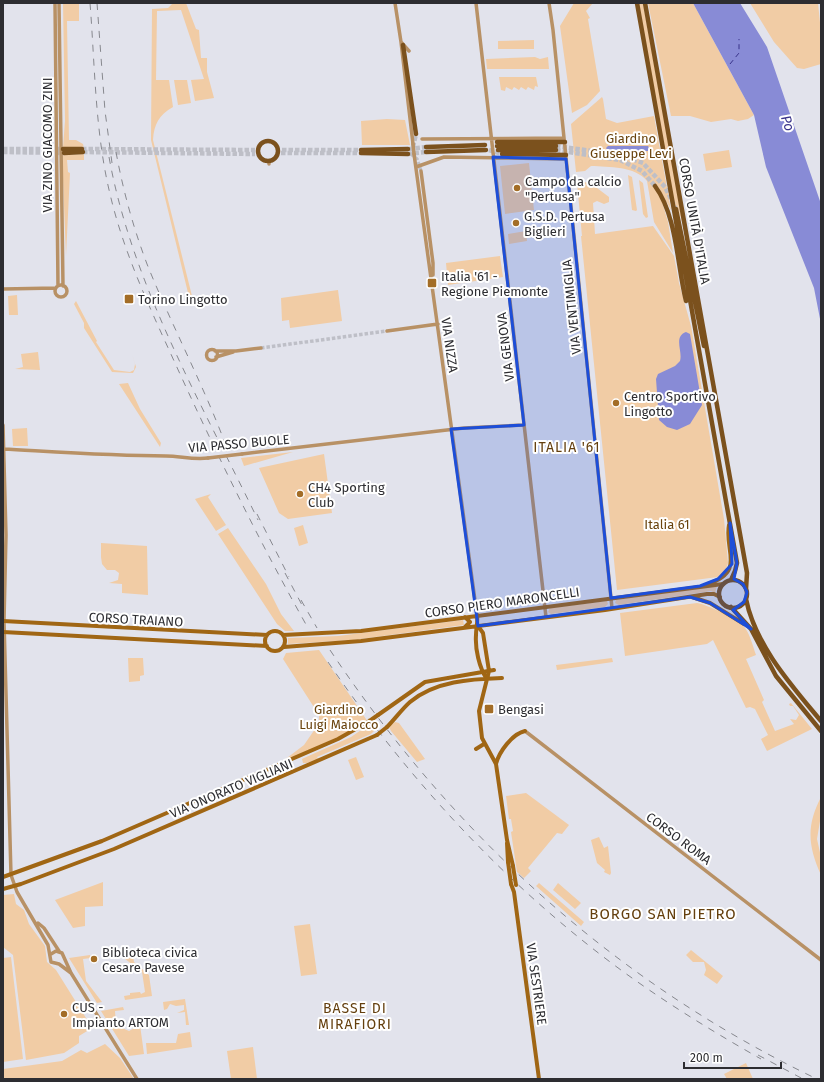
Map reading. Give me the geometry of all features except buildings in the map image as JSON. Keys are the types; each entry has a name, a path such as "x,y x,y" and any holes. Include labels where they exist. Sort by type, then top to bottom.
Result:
{"main road":[{"name":"CORSO UNITÀ D'ITALIA","path":"637,3 730,523 736,563 735,571 731,580"},
{"name":"CORSO UNITÀ D'ITALIA","path":"645,3 747,573 746,589"},
{"path":"402,44 416,134"},
{"path":"556,148 497,146 564,140"},
{"path":"268,141 276,144 280,151 274,160 269,163 262,159 257,152 261,143 268,141"},
{"path":"426,149 442,150 486,148"},
{"path":"63,151 83,151"},
{"path":"361,152 408,152"},
{"path":"502,154 566,157"},
{"name":"CORSO UNITÀ D'ITALIA","path":"655,186 662,196 669,215 681,282 694,328"},
{"name":"CORSO UNITÀ D'ITALIA","path":"676,209 698,322 712,372"},
{"path":"700,586 718,579 729,570 732,559 728,531 730,523"},
{"path":"821,721 780,672 771,657 748,608 746,589 740,581 731,580 723,584 720,588 720,597 724,604 731,607 751,629 776,676 821,731"},
{"name":"CORSO PIERO MARONCELLI","path":"283,635 361,631 611,597 723,584"},
{"name":"CORSO PIERO MARONCELLI","path":"284,646 357,642 612,608 711,593 720,597"},
{"path":"690,597 710,604 741,621 751,629"},
{"path":"731,607 740,606 746,599"},
{"name":"VIA NIZZA","path":"477,615 478,626 476,634 482,672"},
{"path":"465,617 470,622 465,628"},
{"name":"CORSO TRAIANO","path":"4,621 267,635"},
{"name":"VIA NIZZA","path":"478,626 483,633 489,671 479,711 484,744"},
{"path":"274,631 283,635 285,640 284,646 280,650 270,650 265,642 267,635 274,631"},
{"name":"CORSO TRAIANO","path":"4,632 267,646"},
{"path":"494,670 494,678"},
{"name":"VIA ONORATO VIGLIANI","path":"3,877 102,841 352,733 425,682 494,670 502,678 487,678 453,683 423,692 410,702 387,727 377,735 114,849 15,886 3,889"},
{"path":"482,672 487,678"},
{"name":"VIA SESTRIERE","path":"513,884 513,866 507,840 496,764 498,756 517,733 525,731"},
{"path":"476,749 484,744 496,764"},
{"name":"VIA SESTRIERE","path":"507,840 508,862 513,884 539,1079"}],"street":[{"name":"VIA ZINO GIACOMO ZINI","path":"55,3 59,286"},
{"name":"VIA ZINO GIACOMO ZINI","path":"59,3 59,286"},
{"name":"VIA NIZZA","path":"395,3 402,44 414,154 430,261 432,290 438,324 477,615"},
{"name":"VIA GENOVA","path":"476,3 546,617"},
{"name":"VIA VENTIMIGLIA","path":"549,3 553,29 612,608"},
{"path":"402,44 409,51"},
{"path":"422,139 491,138 564,140"},
{"path":"416,167 444,157 566,157"},
{"path":"421,171 430,261"},
{"path":"55,292 59,286"},
{"path":"3,289 43,289 59,286 67,291 64,296 58,297 55,292 43,289"},
{"path":"387,332 438,324"},
{"path":"236,351 211,360 206,355 210,350 236,351 261,348"},
{"path":"215,351 216,357"},
{"path":"3,425 6,535 4,632 10,867 15,886 37,922 48,945 51,954 51,962 59,964 71,973"},
{"name":"VIA PASSO BUOLE","path":"4,449 144,457 175,456 191,459 451,429 524,425"},
{"name":"CORSO ROMA","path":"525,731 821,960"},
{"path":"37,922 44,928 64,958 71,973 137,1079"},
{"path":"51,954 59,951"},
{"path":"59,964 64,958"}],"highlighted area":[{"path":"493,157 566,159 611,598 700,586 718,579 732,564 730,523 737,563 734,579 743,584 747,592 744,602 733,610 751,629 710,603 690,597 478,626 451,429 524,425"}],"green space":[{"path":"63,3 79,3 79,21 67,21 69,140 76,140 83,144 84,148 63,147 65,121"},
{"path":"173,3 186,3 196,29 199,30 201,58 207,58 207,72 214,98 195,101 191,80 204,79 181,10 157,11 156,80 169,80 173,107 164,113 158,120 153,140 192,296 189,297 151,140 152,9 168,8"},
{"path":"574,3 593,3 586,11 590,18 588,19 600,91 587,105 572,113 560,26"},
{"path":"638,3 643,3 683,225 678,209 675,209"},
{"path":"648,3 693,3 754,115 748,119 738,121 731,119 711,122 690,116 671,116"},
{"path":"750,3 818,3 821,32 821,64 804,69 797,68 774,42"},
{"path":"534,40 534,49 498,49 498,41"},
{"path":"535,57 540,59 548,57 549,69 487,69 486,59"},
{"path":"499,77 536,77 538,87 535,86 534,90 528,87 526,90 521,87 519,90 514,87 512,90 506,87 505,91 501,90"},
{"path":"174,80 187,80 191,103 178,105"},
{"name":"Giardino Giuseppe Levi","path":"602,97 606,119 617,123 654,116 671,210 657,185 668,222 673,253 654,222 647,181 642,176 636,172 621,168 591,166 585,171 576,172 571,124"},
{"path":"387,119 405,120 410,145 362,145 361,121"},
{"path":"729,150 732,167 706,171 703,154"},
{"path":"84,154 84,160 67,160 68,172 70,173 66,256 62,155"},
{"name":"Campo da calcio \"Pertusa\"","path":"529,163 534,210 505,214 500,166"},
{"path":"628,175 632,177 636,211 632,210"},
{"path":"639,180 643,183 648,217 646,218 643,214"},
{"name":"Italia 61","path":"589,182 609,197 609,202 604,204 597,201 593,203 595,234 653,226 674,256 679,283 691,326 724,519 728,563 725,572 718,577 617,590 577,183"},
{"path":"526,231 527,241 509,244 508,234"},
{"path":"500,256 503,277 448,285 446,263"},
{"path":"338,290 342,321 290,328 289,320 282,321 281,298"},
{"path":"17,295 18,315 9,315 8,296"},
{"path":"76,301 97,341 96,342 114,370 130,372 134,370 135,364 132,354 136,367 133,373 112,372 84,328 84,323 74,304"},
{"path":"38,352 40,370 15,369 23,367 21,354"},
{"path":"128,383 140,409 161,443 160,447 119,384"},
{"path":"27,428 28,446 13,446 12,429"},
{"path":"293,452 244,466 241,458"},
{"name":"CH4 Sporting Club","path":"324,454 332,513 288,519 279,513 259,468"},
{"path":"211,494 208,497 226,525 216,531 195,499"},
{"path":"303,525 308,543 299,546 294,528"},
{"path":"228,528 266,584 281,614 294,631 285,631 277,624 218,534"},
{"path":"101,543 147,546 148,595 122,593 122,584 109,583 118,580 119,573 115,570 107,570 102,564"},
{"path":"717,586 715,593 711,591 619,605 615,603 616,600"},
{"path":"607,601 608,604 605,607 551,614 548,612 550,608"},
{"path":"697,603 735,619 742,624 747,631 756,655 746,659 764,700 762,702 775,731 794,724 790,719 796,720 799,715 793,706 790,706 789,704 791,703 812,729 767,751 761,739 768,735 755,709 750,707 746,708 713,640 707,644 625,656 620,613"},
{"path":"463,620 464,625 353,640 288,644 288,638 338,636"},
{"name":"Giardino Luigi Maiocco","path":"319,650 368,722 361,727 279,764 304,745 315,729 319,727 319,715 283,659 286,653"},
{"path":"128,658 143,658 144,675 140,676 140,681 129,682"},
{"path":"612,658 613,662 557,670 556,665"},
{"path":"395,722 399,723 425,759 417,762 391,731 389,727"},
{"path":"370,724 372,727 369,729 371,730 373,728 375,730 371,734 317,757 318,759 303,763 302,759 351,737"},
{"path":"356,757 364,777 356,780 348,760"},
{"path":"526,793 569,825 562,834 557,833 528,868 531,871 524,878 517,872 511,832 513,831 511,819 509,819 506,796"},
{"path":"821,797 821,815 817,839 821,857 821,875 813,855 810,836 813,817"},
{"path":"599,837 604,848 608,846 610,875 604,872 605,870 597,863 591,840"},
{"path":"103,882 103,906 85,907 85,926 73,928 55,900"},
{"path":"539,883 584,922 581,926 536,886"},
{"path":"558,883 581,903 575,909 553,890"},
{"path":"14,894 16,904 24,910 29,924 45,946 47,962 56,970 92,1028 79,1036 79,1043 64,1053 26,1060 13,955 3,947 3,895"},
{"path":"310,924 317,974 301,976 294,926"},
{"path":"132,950 134,962 149,975 152,996 125,1000 124,996 130,995 130,993 140,992 141,994 145,992 142,972 120,955 120,951"},
{"path":"691,950 723,976 717,984 704,975 706,970 704,962 693,962 686,955"},
{"path":"90,955 91,958 83,959 86,981 102,1002 97,1003 69,958"},
{"path":"11,957 23,1059 3,1062 3,958"},
{"path":"185,999 189,1025 186,1025 185,1012 177,1013 184,1010 184,1005 176,1006 170,1004 167,1009 164,1010 163,1002"},
{"path":"123,1007 124,1010 115,1011 115,1029 120,1027 129,1031 140,1025 144,1054 129,1056 101,1011"},
{"path":"190,1032 192,1047 147,1054 146,1043 176,1043 178,1034"},
{"path":"105,1044 120,1058 134,1079 3,1079 3,1069 62,1061 81,1050 87,1053"},
{"path":"253,1047 257,1079 231,1079 227,1051"},
{"path":"746,1063 753,1079 727,1079 724,1074"}],"water":[{"name":"Po","path":"693,3 740,3 767,47 821,204 821,324 814,288 766,167 754,115"},
{"path":"608,146 648,146 650,149 648,151 608,151 606,148"},
{"path":"686,332 690,334 702,405 690,424 677,430 667,427 659,420 656,379 658,374 675,366 680,361 679,341 682,334"}],"ferry route":[{"path":"730,64 739,53 739,39"}],"tunnel":[{"path":"413,147 416,134"},
{"path":"556,146 621,155 643,163 665,187 676,209"},
{"path":"409,149 426,147"},
{"path":"3,149 60,149"},
{"path":"82,149 255,150"},
{"path":"282,150 361,150"},
{"path":"489,150 502,154"},
{"path":"556,150 620,160 642,171 655,186"},
{"path":"3,152 64,153"},
{"path":"83,152 255,154"},
{"path":"408,154 426,152"},
{"path":"281,153 361,153"},
{"path":"411,154 417,159 421,171"},
{"path":"261,348 387,331"}],"railway":[{"path":"90,3 96,99 101,147 110,194 130,259 147,301 206,430 256,531 308,628"},
{"path":"97,3 105,111 112,163"},
{"path":"116,152 129,208 147,264 225,443"},
{"path":"109,157 120,205 134,251 151,298 192,388 258,520"},
{"path":"257,514 289,577"},
{"path":"285,573 302,605"},
{"path":"301,600 317,628"},
{"path":"330,650 378,718 430,782 485,842 544,898 607,950 673,997 743,1040 817,1079"},
{"path":"328,662 356,702 417,778 449,815 518,885 592,948 653,993 761,1059"},
{"path":"758,1055 803,1079"}],"place":[{"name":"Campo da calcio \"Pertusa\"","path":"517,188"},
{"name":"G.S.D. Pertusa Biglieri","path":"516,223"},
{"name":"Italia '61 - Regione Piemonte","path":"432,283"},
{"name":"Torino Lingotto","path":"129,299"},
{"name":"Centro Sportivo Lingotto","path":"616,403"},
{"name":"CH4 Sporting Club","path":"300,494"},
{"name":"Bengasi","path":"489,709"},
{"name":"Biblioteca civica Cesare Pavese","path":"94,959"},
{"name":"CUS - Impianto ARTOM","path":"64,1014"}],"district":[{"name":"ITALIA '61","path":"567,447"},
{"name":"BORGO SAN PIETRO","path":"663,914"},
{"name":"BASSE DI MIRAFIORI","path":"355,1016"}]}
